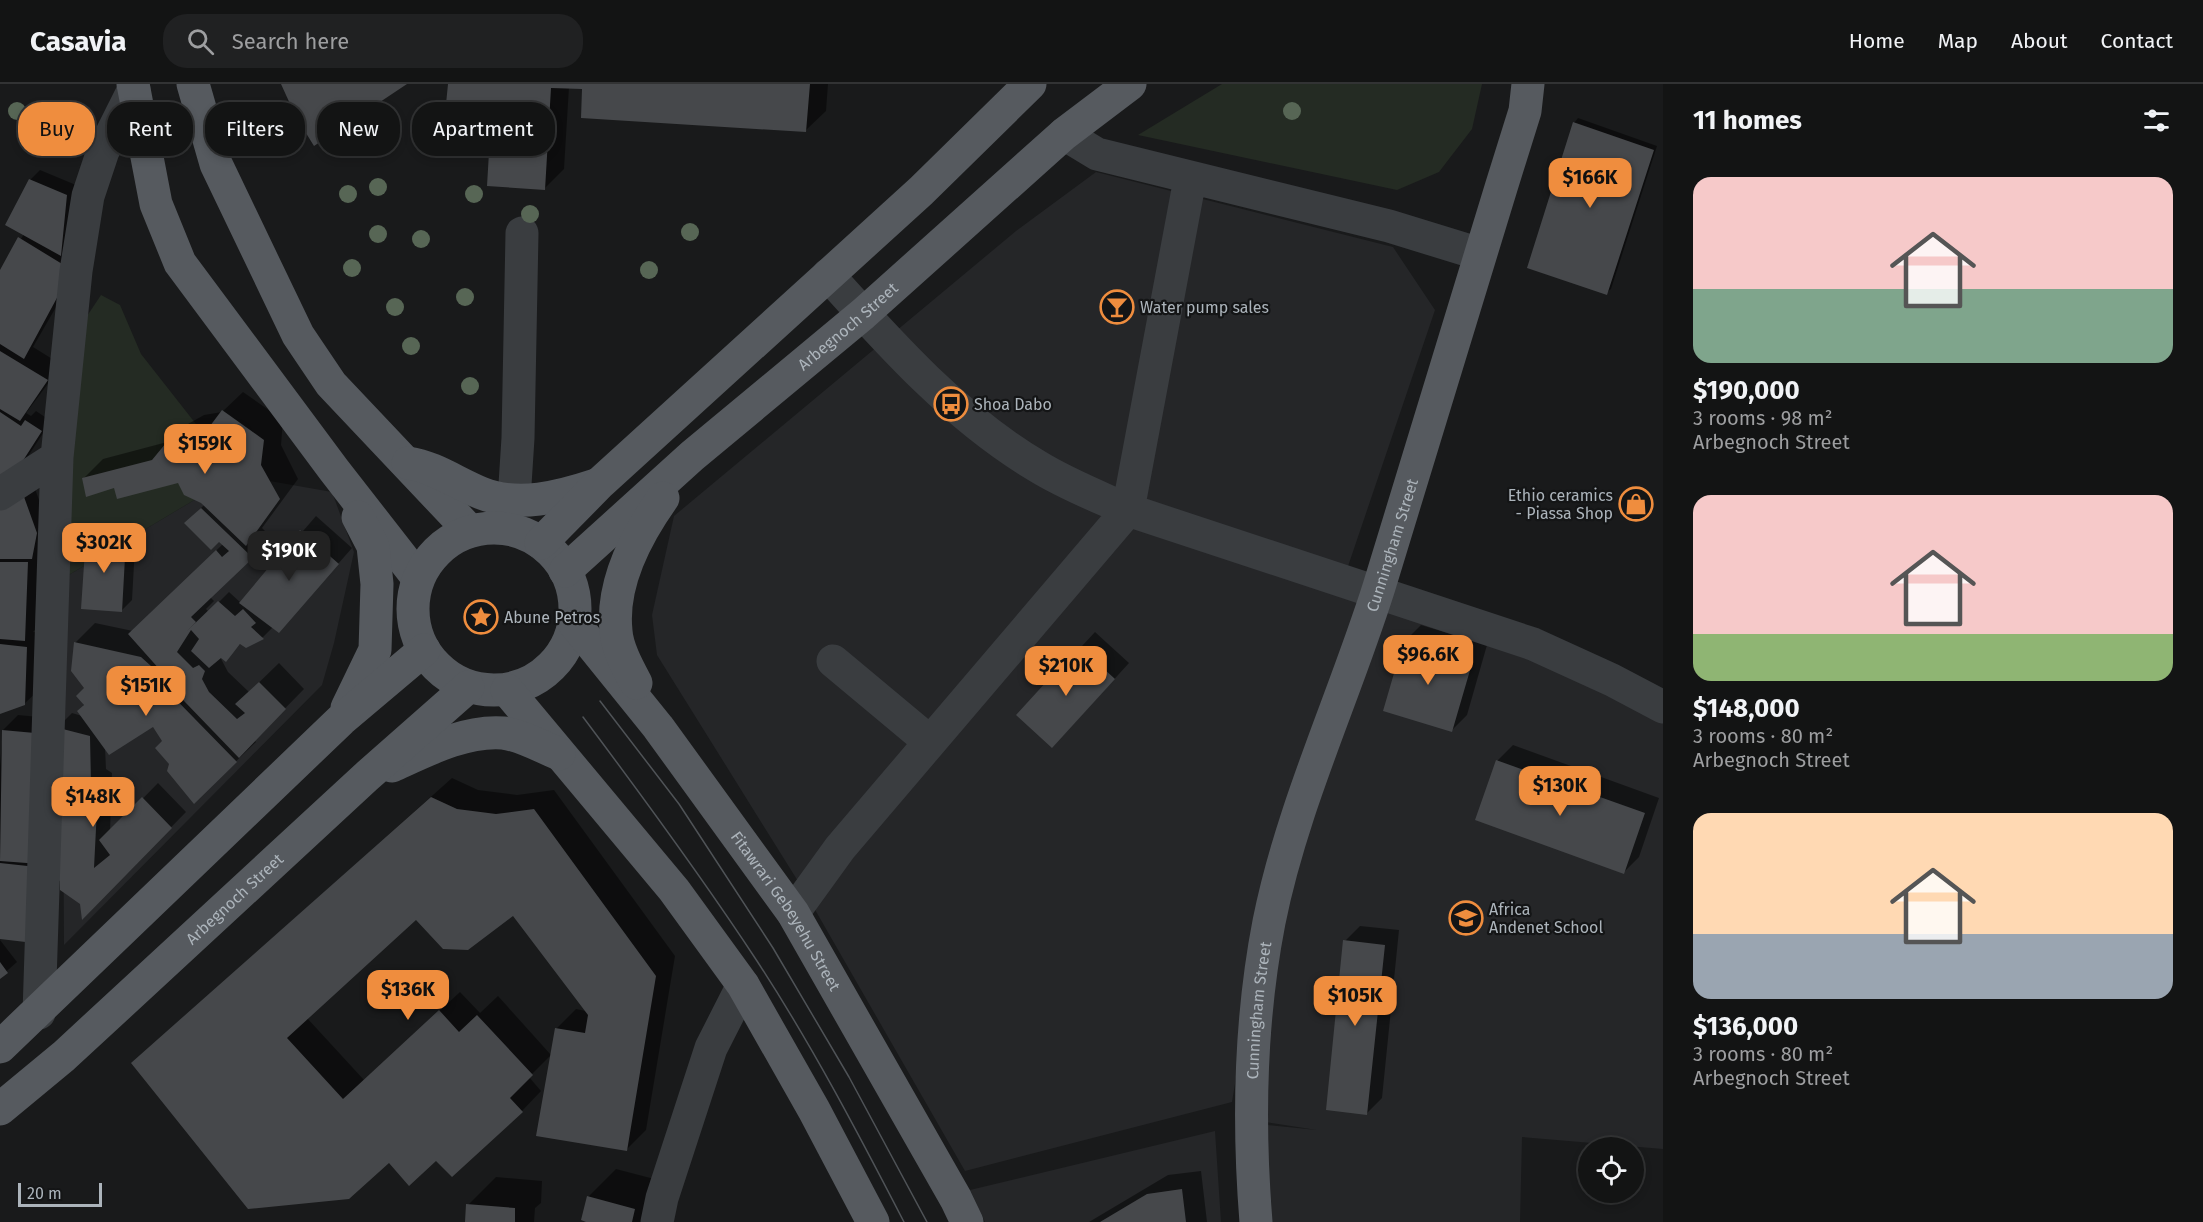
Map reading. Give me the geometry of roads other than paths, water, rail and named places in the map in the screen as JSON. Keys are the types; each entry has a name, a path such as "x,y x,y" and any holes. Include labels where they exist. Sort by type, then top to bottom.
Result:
{"main road":[{"path":"194,84 216,164 298,335 331,384 401,461 470,531"},
{"path":"541,543 600,483 921,191 1030,84"},
{"name":"Arbegnoch Street","path":"565,571 692,456 863,314 1064,134 1130,84"},
{"name":"Cunningham Street","path":"1256,1222 1251,1111 1255,1029 1269,922 1300,813 1378,591 1524,111 1528,84"},
{"path":"133,86 156,204 180,263 334,470 418,578"},
{"path":"669,742 628,669 615,633 616,605 628,556 647,520 692,456"},
{"path":"401,461 429,466 484,494 514,500 562,497 600,483"},
{"path":"334,470 373,546 377,584 375,650 341,720"},
{"path":"494,528 519,531 541,543 555,556 565,571 574,596 574,623 566,647 551,667 531,682 507,690 468,687 450,678 424,650 414,627 413,602 418,578 431,557 448,542 470,531 494,528"},
{"name":"Fitawrari Gebeyehu Street","path":"574,623 669,742 793,913 967,1222"},
{"path":"0,1047 39,1013 341,720 424,650"},
{"name":"Arbegnoch Street","path":"0,1109 64,1056 366,777 468,687"},
{"path":"507,690 674,890 743,985 814,1110 873,1222"},
{"path":"366,777 434,748 470,737 503,733 561,754"}],"street":[{"path":"39,1013 57,457 77,263 88,196 103,151 133,86"},
{"path":"1064,134 1097,154 1190,179 1389,226 1480,254"},
{"path":"793,913 840,848 1128,510 1190,179"},
{"path":"514,500 518,438 522,233"},
{"path":"828,275 863,314 949,399 982,428 1036,466 1128,510 1378,591 1533,645 1612,680 1663,708"},
{"path":"0,494 57,457"},
{"path":"833,661 930,742"},
{"path":"657,1222 662,1198 711,1048 743,985"}],"tram line":[{"path":"600,701 679,804 773,948 849,1077 927,1222"},
{"path":"583,717 694,868 777,993 834,1090 904,1222"}],"place":[{"name":"Water pump sales","path":"1117,307"},
{"name":"Shoa Dabo","path":"951,404"},
{"name":"Ethio ceramics - Piassa Shop","path":"1636,504"},
{"name":"Abune Petros","path":"481,617"},
{"name":"Africa Andenet School","path":"1466,918"}]}
